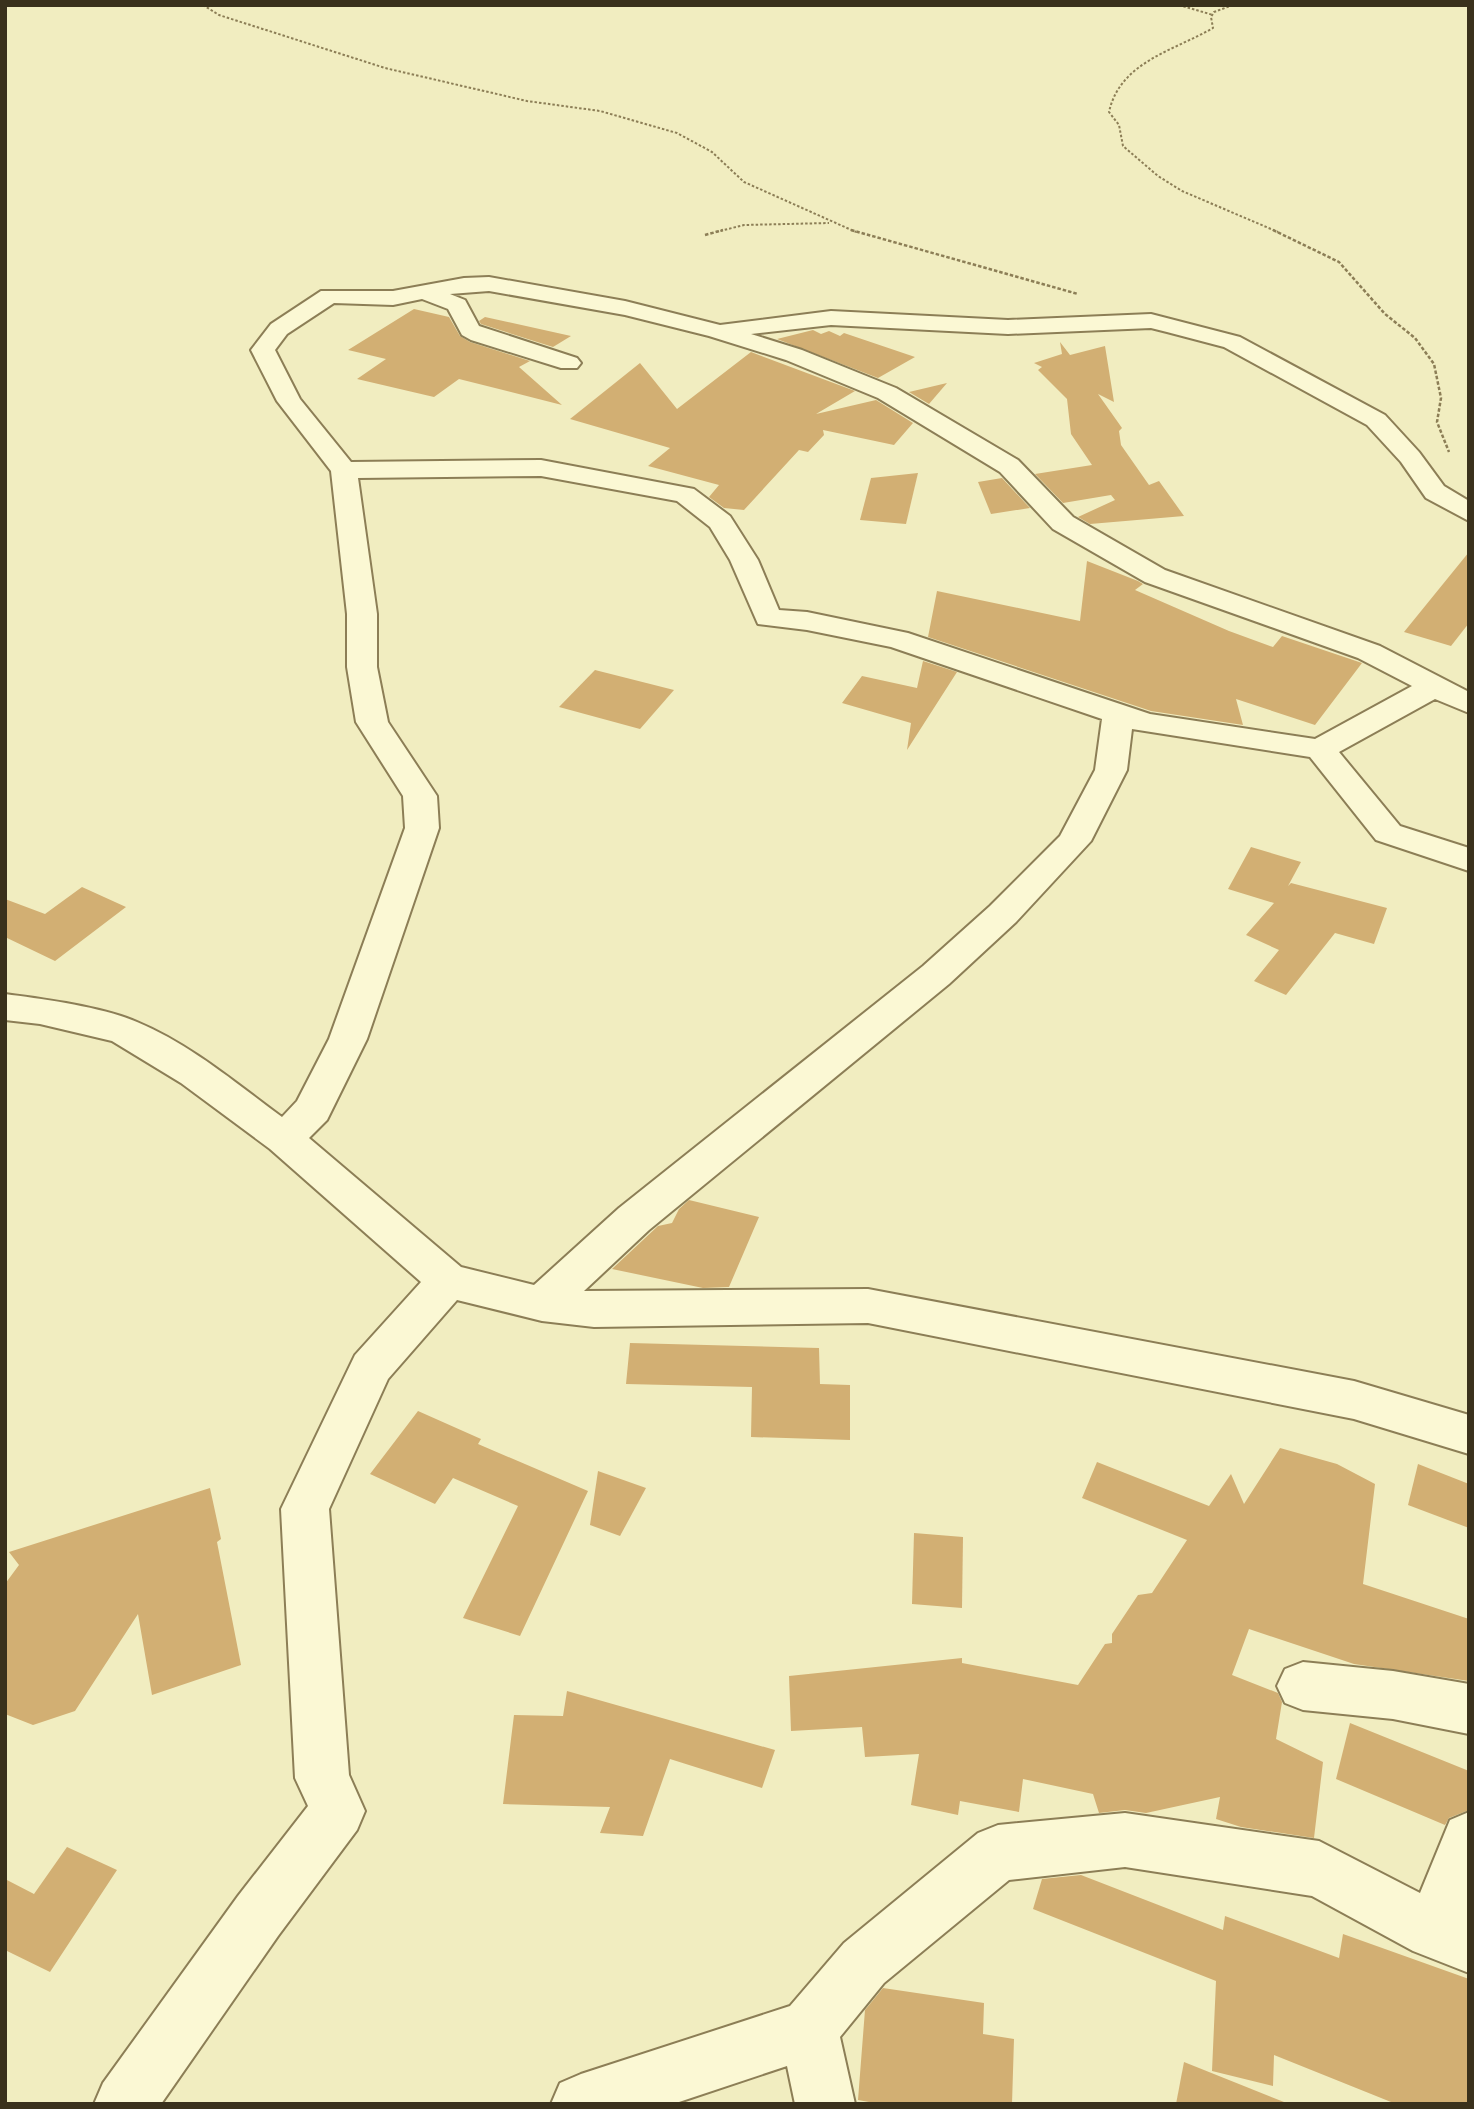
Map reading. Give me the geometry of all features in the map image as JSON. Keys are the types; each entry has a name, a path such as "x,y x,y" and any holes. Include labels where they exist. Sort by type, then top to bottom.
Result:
{"street":[{"path":"284,1139 313,1110 348,1039 422,828 420,796 372,722 362,667 362,614 344,470 289,401 263,351 279,329 329,296 394,298 464,285 489,284 625,308 717,331 794,355 898,399 1009,467 1063,523 1155,576 1369,652 1469,704"},
{"path":"429,293 457,305 470,330 479,335 569,363"},
{"path":"717,331 831,318 1008,327 1151,321 1232,342 1376,420 1410,457 1435,492 1469,513"},
{"path":"344,470 541,468 685,495 720,522 744,560 768,618 807,621 898,639 1144,723 1320,749 1436,687"},
{"path":"542,1304 634,1219 936,975 1021,896 1074,841 1081,829 1111,770 1118,714"},
{"path":"1320,749 1388,833 1469,860"},
{"path":"5,1007 40,1011 124,1031 195,1073 284,1139 448,1281 542,1304 594,1310 868,1306 1353,1400 1469,1435"},
{"path":"124,2104 258,1916 338,1811 322,1778 305,1509 371,1368 448,1281"},
{"path":"1303,1686 1392,1695 1469,1709"},
{"path":"581,2104 809,2029 864,1963 998,1853 1125,1840 1319,1869 1451,1938 1469,1839"},
{"path":"809,2029 825,2104"}],"path":[{"path":"203,5 228,19 385,68 527,101 600,111 677,133 712,152 744,181 833,223 1083,296"},
{"path":"1179,5 1213,15 1233,5"},
{"path":"1213,15 1213,28 1154,55 1116,87 1109,112 1119,125 1123,146 1140,163 1182,191 1296,240 1339,262 1385,314 1415,338 1434,364 1441,398 1437,422 1450,457"},
{"path":"705,235 744,225 833,223"}],"building":[{"path":"414,309 449,317 460,336 470,342 530,361 519,367 562,405 459,379 434,397 357,379 386,359 348,350"},
{"path":"485,317 571,336 553,347 481,324 479,321"},
{"path":"813,330 821,334 829,331 840,336 844,333 915,357 878,378 777,339"},
{"path":"1060,342 1070,355 1105,346 1114,402 1098,394 1122,428 1119,431 1121,445 1149,485 1159,481 1184,516 1090,524 1078,517 1115,500 1111,495 1063,503 1035,474 1092,465 1071,434 1067,399 1038,370 1042,367 1034,363 1062,354"},
{"path":"751,352 855,391 816,414 876,400 913,423 894,445 823,430 824,435 808,452 799,450 744,510 724,508 709,497 719,485 648,466 670,448 570,419 640,363 677,409"},
{"path":"947,383 929,404 909,392"},
{"path":"918,473 906,524 860,520 871,478"},
{"path":"1002,478 1030,508 991,514 978,482"},
{"path":"1469,552 1469,623 1451,646 1404,632"},
{"path":"1087,561 1143,584 1135,590 1229,631 1273,647 1282,636 1362,663 1315,725 1236,699 1243,725 1151,711 928,637 937,591 1080,621"},
{"path":"923,661 957,672 907,750 911,723 842,703 862,676 917,688"},
{"path":"595,670 674,690 640,729 559,707"},
{"path":"1251,847 1301,862 1288,886 1291,883 1387,908 1374,944 1335,933 1286,995 1254,981 1279,950 1246,935 1274,903 1228,889"},
{"path":"82,887 126,907 55,961 5,937 5,899 45,914"},
{"path":"689,1200 759,1217 729,1287 703,1288 612,1269 658,1226 672,1223 679,1209"},
{"path":"630,1343 819,1348 820,1384 850,1385 850,1440 751,1437 752,1387 626,1384"},
{"path":"418,1411 481,1439 478,1444 588,1491 520,1636 463,1618 518,1506 453,1478 435,1504 370,1474"},
{"path":"1280,1448 1337,1464 1375,1484 1363,1584 1469,1619 1469,1681 1354,1664 1249,1629 1232,1675 1278,1693 1282,1702 1276,1739 1323,1762 1314,1838 1241,1827 1216,1819 1220,1797 1146,1813 1125,1810 1099,1813 1093,1794 1023,1779 1019,1812 960,1801 958,1815 911,1805 919,1754 865,1757 862,1727 791,1731 789,1676 962,1658 962,1663 1078,1685 1105,1644 1112,1643 1112,1634 1138,1595 1152,1593 1187,1540 1082,1498 1097,1462 1209,1506 1231,1474 1244,1504"},
{"path":"1418,1464 1469,1484 1469,1528 1408,1505"},
{"path":"598,1471 646,1488 620,1536 590,1525"},
{"path":"210,1488 221,1539 217,1542 241,1665 152,1695 138,1614 75,1711 33,1725 5,1714 5,1584 19,1565 9,1552"},
{"path":"914,1533 963,1537 962,1608 912,1604"},
{"path":"567,1691 775,1750 762,1788 670,1759 643,1836 600,1833 610,1807 503,1804 514,1715 563,1716"},
{"path":"1350,1723 1469,1771 1469,1810 1449,1818 1445,1825 1336,1779"},
{"path":"67,1847 117,1870 50,1972 5,1950 5,1879 34,1894"},
{"path":"1081,1875 1223,1930 1225,1916 1339,1958 1343,1934 1469,1979 1469,2104 1396,2104 1274,2055 1273,2086 1212,2071 1216,1981 1033,1909 1042,1879"},
{"path":"883,1988 984,2003 983,2034 1014,2039 1012,2104 880,2104 858,2100 865,2010"},
{"path":"1184,2062 1284,2102 1284,2104 1176,2104"}]}
